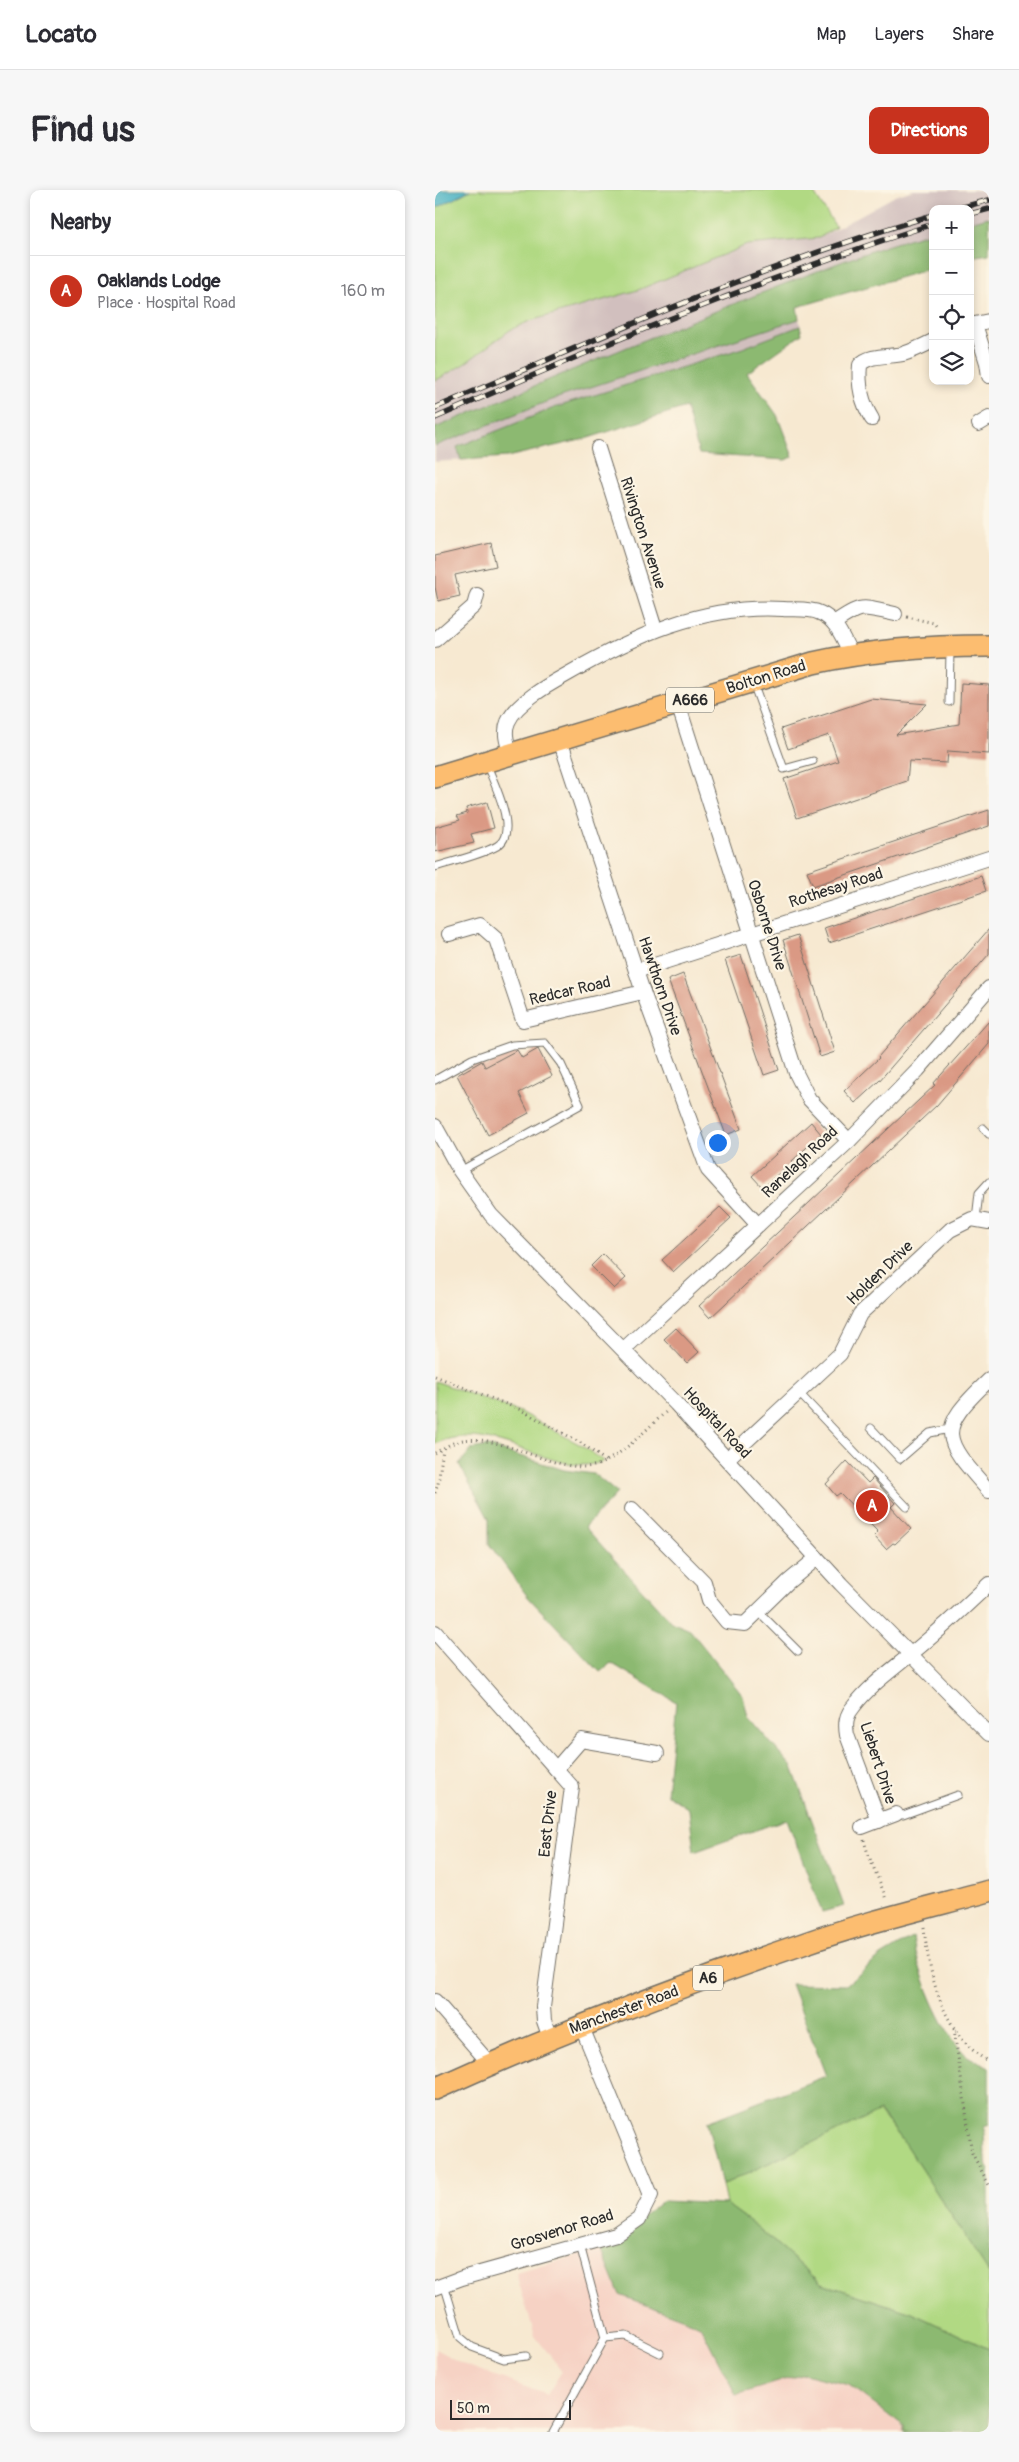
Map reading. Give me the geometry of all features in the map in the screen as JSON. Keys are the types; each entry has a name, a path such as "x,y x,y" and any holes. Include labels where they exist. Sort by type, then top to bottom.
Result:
{"main road":[{"name":"Bolton Road","path":"435,777 813,662 851,654 950,646 989,646"},
{"name":"Manchester Road","path":"435,2089 581,2025 801,1944 891,1916 989,1891"}],"street":[{"path":"974,324 989,321"},
{"path":"974,329 985,355 989,376"},
{"path":"873,419 864,406 860,365 864,360 905,354 929,343"},
{"name":"Rivington Avenue","path":"598,448 655,629"},
{"path":"435,640 474,606 477,595"},
{"path":"834,623 861,607 895,614"},
{"path":"511,755 505,732 508,721 517,710 540,690 616,646 655,629 707,614 763,608 818,612 834,623 851,654"},
{"name":"Osborne Drive","path":"678,704 796,1074 809,1099 849,1141"},
{"name":"Hawthorn Drive","path":"560,740 643,992 708,1170 758,1226"},
{"name":"Rothesay Road","path":"636,971 989,858"},
{"name":"Redcar Road","path":"449,934 480,925 496,939 523,1020 643,992"},
{"name":"Ranelagh Road","path":"624,1349 849,1141 918,1070 989,988"},
{"name":"Hospital Road","path":"435,1126 459,1171 491,1215 624,1349 817,1558 989,1734"},
{"name":"Holden Drive","path":"727,1459 840,1354 860,1314 951,1230 961,1223 983,1220"},
{"path":"989,1380 958,1410 950,1429 952,1444 962,1460 989,1491"},
{"path":"632,1509 704,1582 709,1600 727,1622 745,1624 817,1558"},
{"path":"910,1654 989,1584"},
{"name":"East Drive","path":"435,1632 572,1787 543,2007 544,2021 550,2038"},
{"name":"Liebert Drive","path":"879,1821 847,1734 845,1721 854,1705 910,1654"},
{"path":"556,1769 581,1740 657,1753"},
{"path":"862,1827 896,1814"},
{"path":"435,2000 490,2064"},
{"name":"Grosvenor Road","path":"439,2286 616,2235 639,2219 651,2195 581,2025"}],"lane":[{"path":"949,702 950,646"},
{"path":"752,680 784,769 813,761"},
{"path":"435,867 499,845 505,835 506,816 486,762"},
{"path":"435,1080 472,1059 512,1045 545,1043 561,1064 580,1106 459,1171"},
{"path":"983,1128 989,1134"},
{"path":"983,1220 979,1193 989,1182"},
{"path":"798,1392 907,1507"},
{"path":"871,1428 900,1459 929,1433 950,1429"},
{"path":"758,1611 798,1651"},
{"path":"896,1814 903,1815 958,1794"},
{"path":"553,2432 605,2338 580,2245"},
{"path":"439,2286 460,2338 472,2347 504,2359 527,2356"},
{"path":"605,2338 626,2336 660,2353"}],"path":[{"path":"895,614 934,624 950,646"},
{"path":"435,1376 521,1410 581,1444 606,1461"},
{"path":"435,1453 459,1441 473,1440 490,1442 539,1458 577,1466 598,1465 606,1461 676,1404"},
{"path":"435,1493 439,1484 443,1449"},
{"path":"862,1827 867,1852 881,1881 891,1916"},
{"path":"922,1909 927,1961 940,2000 954,2026 974,2053 989,2062"},
{"path":"954,2026 972,2153 989,2185"}],"shaded area":[{"path":"913,190 989,190 989,254 974,256 974,205 929,205 929,269 797,307 802,334 782,347 585,439 507,457 435,462 435,381 464,364 510,330 530,321 638,290 747,244 819,238 895,196"},
{"path":"601,2249 620,2295 700,2325 736,2394 804,2374 849,2385 904,2428 904,2432 435,2432 435,2349 465,2365 547,2395 562,2371 535,2336 516,2273"}],"green space":[{"path":"470,190 812,190 836,227 819,238 747,245 638,290 530,321 510,330 464,364 435,381 435,209"},
{"path":"989,217 989,254 974,256 974,221"},
{"path":"929,233 929,269 797,307 799,319 551,400 435,446 435,428 714,312 865,253"},
{"path":"800,326 802,334 747,373 777,415 793,457 785,460 699,454 686,407 585,439 507,457 461,460 457,447 554,408 740,349"},
{"path":"435,1381 520,1412 579,1444 604,1461 586,1465 566,1463 501,1442 478,1438 456,1438 435,1444"},
{"path":"488,1446 564,1470 594,1474 617,1493 585,1527 671,1622 690,1630 743,1696 748,1717 792,1767 844,1906 822,1912 787,1819 694,1852 689,1809 667,1794 676,1702 611,1663 600,1672 528,1597 489,1544 489,1519 459,1464 472,1449"},
{"path":"913,1937 919,1966 947,2030 965,2054 989,2067 989,2124 984,2126 985,2164 989,2170 989,2273 903,2141 880,2111 722,2185 707,2122 826,2076 791,1984 846,1985 881,1956"},
{"path":"879,2111 903,2141 989,2273 989,2349 912,2313 821,2283 756,2226 726,2204 722,2185"},
{"path":"663,2201 726,2204 756,2226 821,2283 912,2313 989,2349 989,2432 904,2432 904,2427 849,2385 804,2374 736,2395 700,2325 620,2295 601,2249"}],"water":[{"path":"435,190 470,190 435,209"}],"building":[{"path":"491,543 496,566 455,575 460,596 438,601 435,587 435,556"},
{"path":"961,683 989,685 989,754 948,751 947,763 909,761 907,781 797,818 784,779 838,761 829,735 788,749 781,729 871,699 927,704 896,735 959,724"},
{"path":"487,802 494,828 471,834 474,843 435,852 435,827 460,820 457,816 467,813 466,808"},
{"path":"989,810 989,826 813,886 807,871"},
{"path":"981,876 986,891 829,943 824,928"},
{"path":"989,929 989,954 879,1081 855,1103 844,1091 879,1058"},
{"path":"798,935 835,1052 820,1057 783,940"},
{"path":"741,955 779,1070 764,1075 725,960"},
{"path":"683,974 741,1129 726,1135 668,980"},
{"path":"989,1021 989,1044 937,1105 710,1318 699,1306 935,1085 933,1084"},
{"path":"538,1049 552,1076 519,1093 529,1113 488,1135 457,1075 482,1061 485,1067 517,1050 522,1058"},
{"path":"811,1122 821,1134 763,1188 752,1176"},
{"path":"720,1207 731,1218 673,1272 662,1260"},
{"path":"603,1254 626,1278 614,1289 591,1266"},
{"path":"676,1328 699,1352 687,1363 664,1339"},
{"path":"847,1461 868,1483 873,1478 895,1503 891,1507 911,1529 895,1544 893,1543 886,1549 874,1536 878,1532 840,1493 836,1496 826,1484"}],"railway":[{"path":"971,205 989,200"},
{"path":"974,213 989,209"},
{"path":"435,408 681,304 806,256 929,216"},
{"path":"435,418 681,314 806,267 929,225"}],"place":[{"name":"Oaklands Lodge","path":"872,1506"}]}
